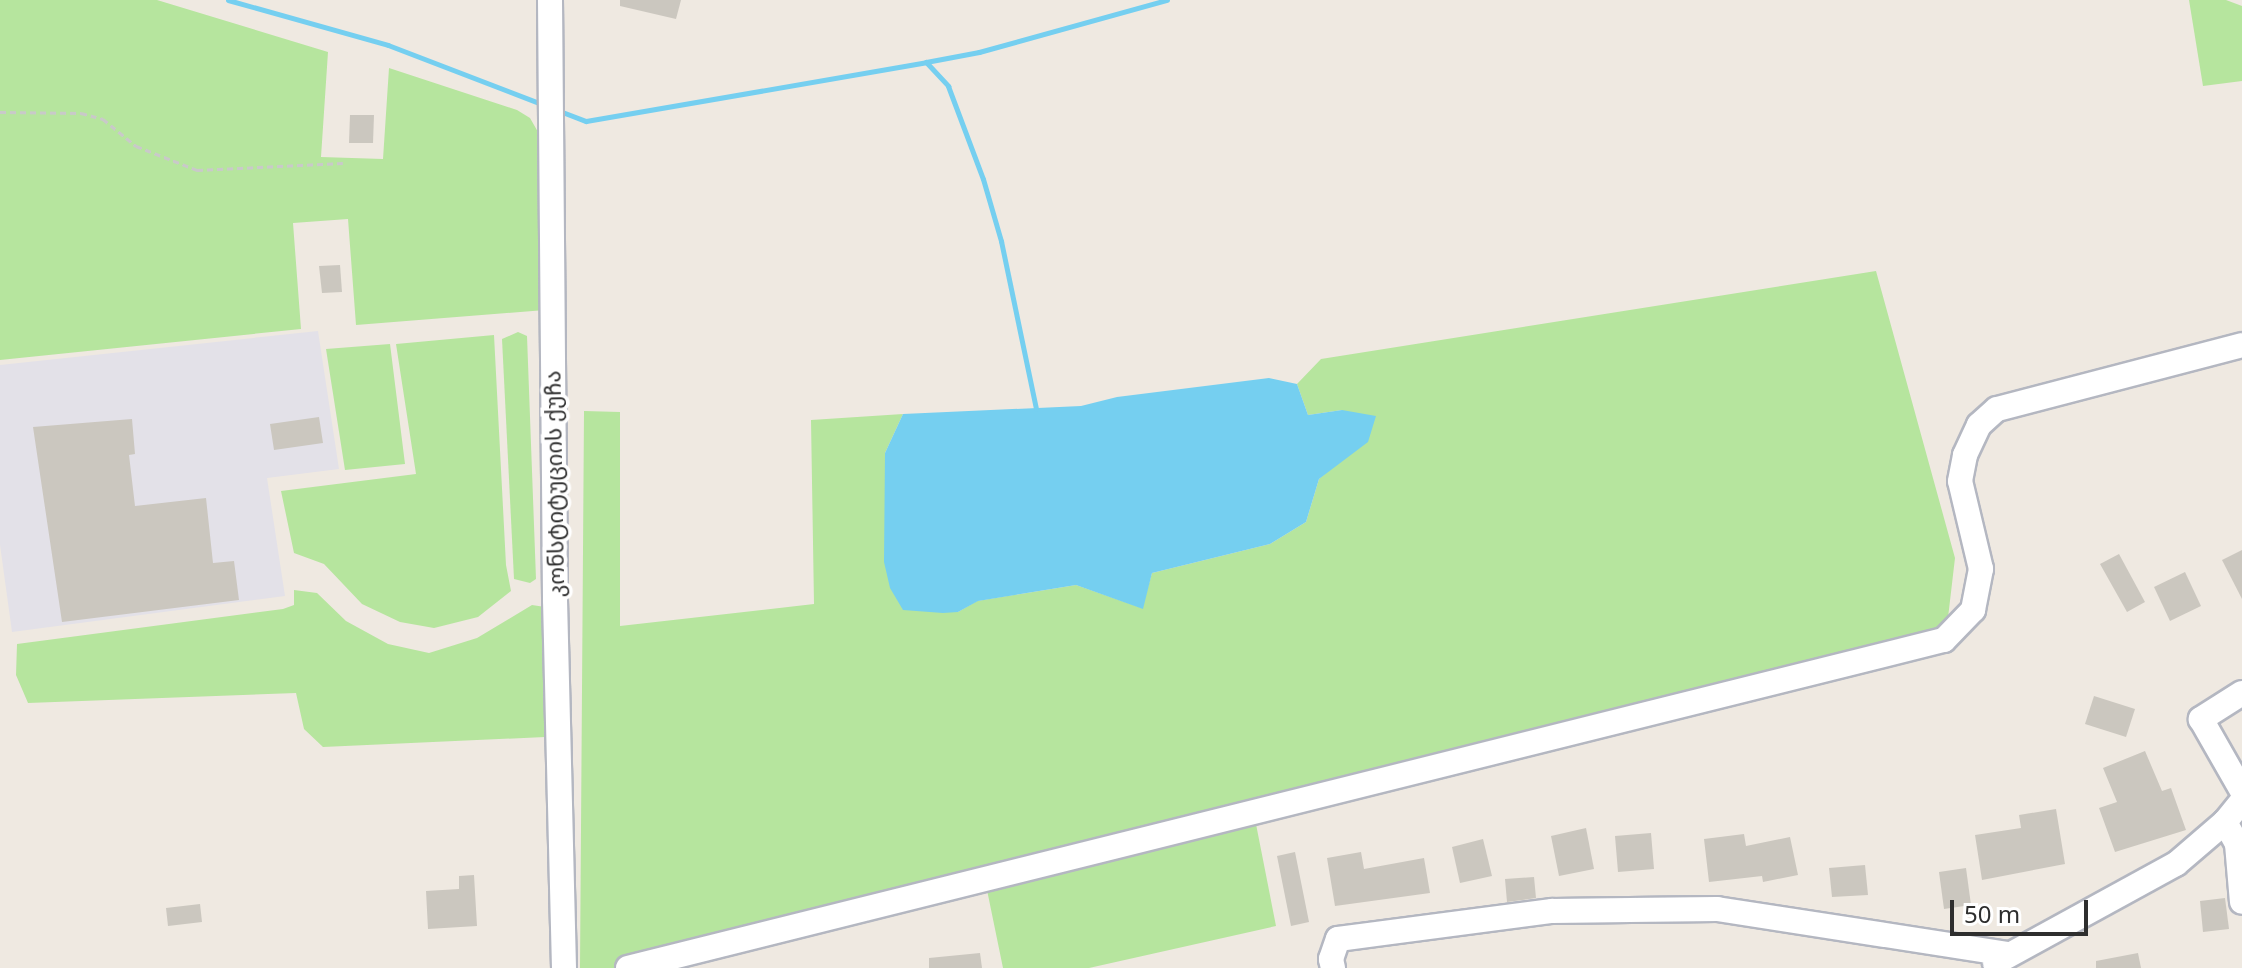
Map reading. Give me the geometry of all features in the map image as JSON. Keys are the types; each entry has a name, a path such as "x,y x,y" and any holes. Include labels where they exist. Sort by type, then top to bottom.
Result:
{"street":[{"name":"კონსტიტუციის ქუჩა","path":"550,0 555,600 564,968"},
{"path":"628,968 1944,640 1973,610 1981,569 1960,481 1965,455 1979,425 1997,409 2242,345"},
{"path":"2242,693 2201,719 2242,791"},
{"path":"1333,968 1331,959 1338,939 1552,911 1717,909 1998,961 2176,864 2225,822 2242,801"},
{"path":"2225,822 2237,844 2242,902"}],"path":[{"path":"0,112 81,113 103,119 136,146 197,170 343,163"}],"shaded area":[{"path":"318,331 339,469 267,478 285,596 12,632 0,545 0,365"}],"green space":[{"path":"0,0 157,0 328,52 321,157 383,159 389,68 517,110 530,118 538,132 545,310 356,325 348,219 293,223 301,329 0,360"},
{"path":"2189,0 2226,0 2242,6 2242,81 2203,86"},
{"path":"1876,271 1955,558 1944,652 1255,819 1276,926 1089,968 1003,968 987,890 667,968 580,968 584,411 620,412 620,626 814,604 811,420 903,414 885,453 903,609 958,612 977,601 1076,585 1142,608 1152,573 1270,544 1306,522 1319,479 1340,461 1342,410 1308,415 1297,384 1321,359"},
{"path":"518,332 527,336 536,579 530,583 514,579 502,339"},
{"path":"494,335 506,565 511,591 478,617 434,628 400,622 362,604 324,564 294,553 281,491 416,474 396,344"},
{"path":"390,344 405,464 345,470 326,349"},
{"path":"294,590 317,593 346,621 388,644 429,653 477,638 532,605 545,607 545,737 323,747 304,729 296,693 28,703 16,675 17,644 283,609 294,605"}],"water":[{"path":"1269,378 1297,384 1308,415 1342,410 1376,416 1368,442 1319,479 1306,522 1270,544 1152,573 1143,609 1076,585 978,601 958,612 903,610 890,588 884,562 885,453 903,414 1081,406 1117,397"}],"building":[{"path":"620,0 681,0 676,19 620,6"},
{"path":"350,115 374,115 373,143 349,143"},
{"path":"340,265 342,292 322,293 319,266"},
{"path":"319,417 323,443 274,450 270,424"},
{"path":"132,419 135,454 129,455 135,506 206,498 213,563 234,561 239,600 62,622 33,427"},
{"path":"2242,550 2242,599 2222,560"},
{"path":"2119,554 2145,602 2127,612 2100,564"},
{"path":"2185,572 2201,606 2170,621 2154,587"},
{"path":"2094,696 2135,709 2126,737 2085,724"},
{"path":"2145,751 2162,791 2171,788 2186,830 2115,852 2099,808 2117,802 2103,768"},
{"path":"2056,809 2065,864 1982,880 1975,835 2021,828 2019,815"},
{"path":"1586,828 1594,869 1559,876 1551,836"},
{"path":"1651,833 1654,869 1618,872 1615,836"},
{"path":"1744,834 1746,846 1790,837 1798,875 1763,882 1762,876 1709,882 1704,839"},
{"path":"1483,839 1492,876 1460,883 1452,847"},
{"path":"1295,852 1309,922 1291,926 1277,856"},
{"path":"1361,852 1364,869 1424,858 1430,893 1335,906 1327,858"},
{"path":"1865,865 1868,895 1832,897 1829,868"},
{"path":"1966,868 1971,905 1944,909 1939,872"},
{"path":"474,875 477,926 428,929 426,891 459,889 459,876"},
{"path":"1534,877 1536,898 1507,902 1505,879"},
{"path":"2225,898 2229,929 2203,932 2200,901"},
{"path":"200,904 202,922 168,926 166,908"},
{"path":"980,953 982,968 929,968 929,958"},
{"path":"2138,953 2141,968 2096,968 2096,961"}],"waterway":[{"path":"228,0 388,45 544,105"},
{"path":"926,62 979,52 1167,0"},
{"path":"557,110 586,121 926,62 948,86 983,179 1001,241 1036,408"}]}
